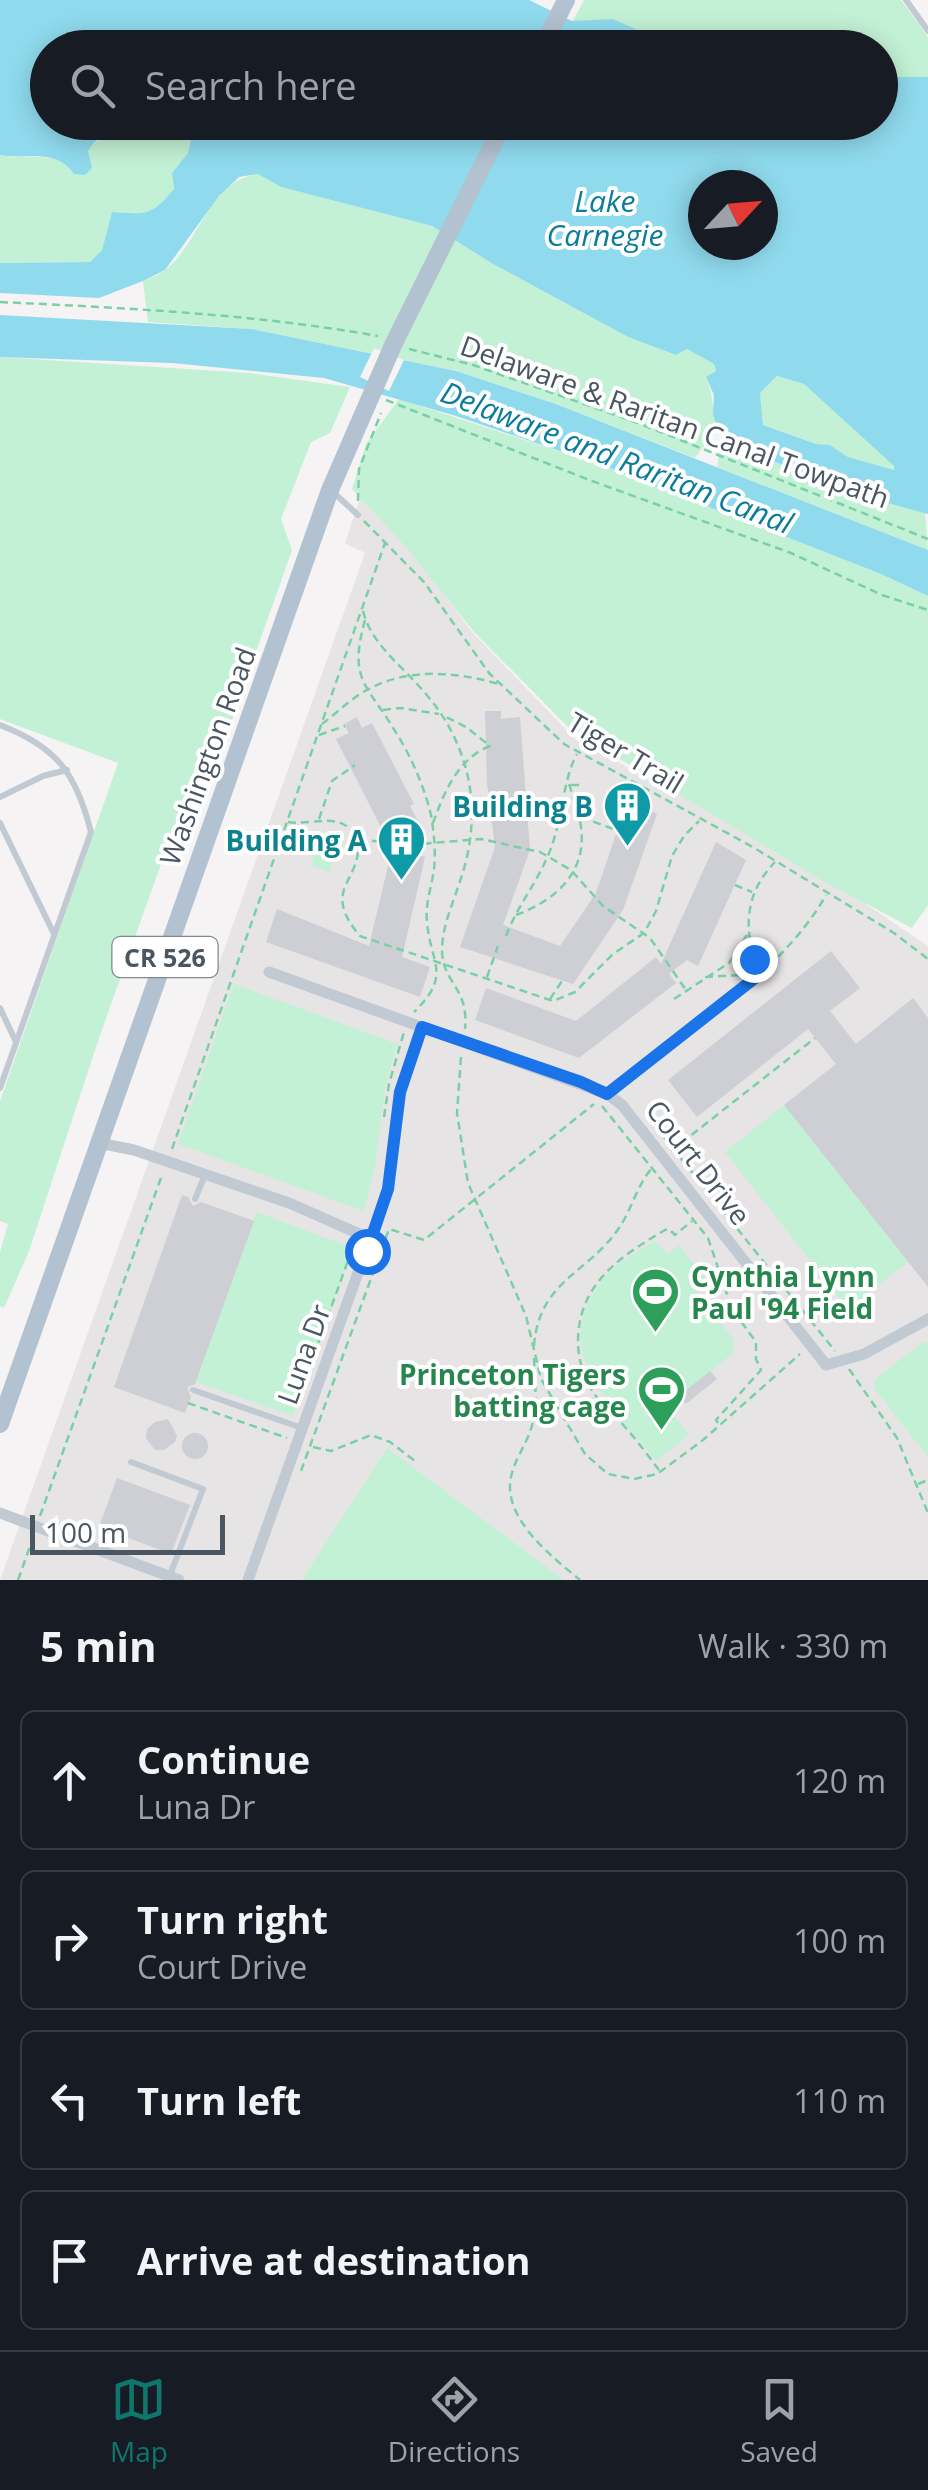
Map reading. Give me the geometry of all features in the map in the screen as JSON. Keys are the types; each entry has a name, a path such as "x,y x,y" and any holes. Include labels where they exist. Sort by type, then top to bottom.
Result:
{"main road":[{"path":"551,30 564,3"},
{"name":"Washington Road","path":"0,1424 330,490 375,384 495,140"}],"street":[{"name":"Court Drive","path":"269,972 581,1082 602,1098 622,1105 810,1344"},
{"name":"Luna Dr","path":"248,1580 388,1189 400,1092 422,1027"},
{"path":"99,1142 288,1203 371,1238"},
{"path":"810,1344 826,1365 864,1354 928,1319"},
{"path":"0,1514 175,1578"}],"lane":[{"path":"906,0 928,30"},
{"path":"330,490 358,515"},
{"path":"0,725 28,736 68,770 83,800 91,832 0,1088"},
{"path":"0,797 44,776 68,770"},
{"path":"0,823 54,934"},
{"path":"0,1008 16,1042"},
{"path":"195,1200 205,1174"},
{"path":"193,1390 303,1428"},
{"path":"131,1462 203,1489 175,1578"}],"path":[{"name":"Delaware & Raritan Canal Towpath","path":"0,302 287,322 473,365 638,423 928,538"},
{"path":"358,515 360,469 380,420 382,399 791,553 882,595 928,610"},
{"name":"Tiger Trail","path":"358,515 424,582 465,642 502,685 564,744 827,892 928,959"},
{"path":"18,1580 386,542"},
{"path":"363,611 378,641 442,715 465,762 471,792 472,838 442,937 446,974 464,998 466,1011 458,1125 462,1162 473,1199 526,1316 541,1379 585,1454 608,1474 634,1479 660,1472 720,1425 810,1344"},
{"path":"321,725 365,690 408,676 454,674 502,685"},
{"path":"381,711 401,708 442,715 490,746 478,750 465,762 447,787 432,825"},
{"path":"318,735 345,726"},
{"path":"506,936 542,873 569,784 570,766 578,752"},
{"path":"319,820 332,781 354,765"},
{"path":"569,784 580,784"},
{"path":"514,916 557,895 574,873 582,840 569,784"},
{"path":"579,817 616,830"},
{"path":"287,822 338,821 353,831 358,839 356,862 342,894 346,918 370,941 549,1000 564,999 575,992 613,954 644,934 656,911 672,856 701,819"},
{"path":"358,839 408,846 472,838 530,848 548,856 574,873 603,906 657,945 686,990"},
{"path":"760,974 747,922 754,892 776,862"},
{"path":"735,885 754,892"},
{"path":"297,1483 389,1228 424,1240 760,974 810,924 827,892"},
{"path":"674,998 730,962 748,932"},
{"path":"486,978 498,946"},
{"path":"705,978 760,974"},
{"path":"549,1000 562,981"},
{"path":"580,1580 536,1540 511,1503 510,1475 531,1430 536,1405 535,1331 545,1302 618,1230 652,1168 815,1038"},
{"path":"602,1098 712,1246 727,1298 756,1342 761,1370 716,1420 720,1425"},
{"path":"660,1472 624,1425 598,1400 584,1374 578,1351 581,1310 595,1283 619,1260 666,1230 675,1235 693,1220"},
{"path":"916,1485 928,1480"}],"shaded area":[{"path":"362,493 394,527 472,632 577,741 775,843 928,946 928,1580 0,1580 365,553 345,543"}],"green space":[{"path":"584,0 901,0 928,37 928,77 898,77 898,30 637,30 614,20 573,21"},
{"path":"101,140 191,140 188,153 172,173 174,189 147,212 112,212 102,250 90,262 0,263 0,155 65,161"},
{"path":"258,174 281,187 432,226 493,264 628,337 676,355 687,349 714,364 716,371 706,378 717,428 695,458 556,404 456,371 252,329 148,322 143,281 163,272 177,258 228,188"},
{"path":"0,357 249,373 350,387 330,433 311,442 281,519 292,550 228,731 203,746 99,1038 29,1251 4,1308 0,1306 0,1252 8,1224 0,1221 0,1101 118,763 0,719"},
{"path":"777,376 804,384 895,466 893,470 848,457 830,445 816,444 763,425 760,393"},
{"path":"399,399 604,466 928,596 928,905 912,928 823,881 570,729 474,632 407,548 352,489 366,444"},
{"path":"721,443 731,443 844,491 925,512 928,550 717,467"},
{"path":"322,832 340,838 329,872 311,865"},
{"path":"234,984 397,1044 385,1088 375,1167 364,1211 178,1144"},
{"path":"784,1105 908,1262 848,1309 725,1152"},
{"path":"256,1212 353,1248 293,1416 196,1382"},
{"name":"Cynthia Lynn Paul '94 Field","path":"655,1240 667,1254 679,1245 704,1277 693,1287 734,1340 732,1354 666,1406 689,1435 656,1461 591,1375 583,1352 581,1328 588,1303 606,1276"},
{"path":"923,1342 928,1343 928,1457 874,1388 875,1379"},
{"path":"387,1448 564,1580 302,1580"}],"water":[{"name":"Lake Carnegie","path":"0,0 529,0 572,21 613,19 638,30 30,30 30,140 98,140 88,151 92,168 85,175 74,174 59,161 0,155"},
{"name":"Lake Carnegie","path":"898,77 928,77 928,514 844,491 731,443 717,428 713,414 714,395 706,377 716,371 714,364 687,349 676,355 628,337 493,264 432,226 281,187 258,174 239,177 219,196 165,270 143,281 99,298 0,293 0,263 90,262 102,250 112,212 147,212 159,205 174,189 172,173 188,153 191,140 898,140","holes":["777,376 804,384 894,470 848,457 830,445 816,444 763,425 760,393"]},
{"name":"Delaware and Raritan Canal","path":"0,315 252,329 456,371 556,404 928,550 928,596 604,466 456,416 324,378 172,363 0,357"}],"pier":[{"path":"374,348 404,360 389,391 360,377"}],"building":[{"name":"Building B","path":"485,711 501,711 501,719 520,717 530,850 503,925 560,946 596,893 627,801 657,814 623,910 573,984 460,947 495,847 487,783"},
{"name":"Building A","path":"357,717 362,728 372,723 414,804 410,806 425,835 414,840 415,854 425,857 402,957 430,967 420,997 266,942 277,909 369,946 392,849 336,739 349,733 344,724"},
{"path":"716,842 746,860 698,966 687,960 669,974 676,983 579,1058 475,1020 486,988 576,1021 656,957 661,964"},
{"path":"831,951 860,988 830,1011 856,1044 913,998 928,1018 928,1287 784,1105 836,1064 808,1029 697,1117 668,1080"},
{"path":"182,1195 193,1206 201,1202 254,1221 195,1384 187,1387 191,1397 185,1413 114,1387"},
{"path":"710,1371 717,1379 686,1404 679,1396"},
{"path":"168,1419 177,1436 175,1442 164,1450 155,1450 146,1438 147,1429"},
{"path":"195,1433 204,1437 208,1446 204,1455 195,1459 186,1455 182,1446 186,1437"},
{"path":"117,1478 190,1505 171,1554 99,1527"}],"place":[{"name":"Building B","path":"628,848"},
{"name":"Building A","path":"402,882"},
{"name":"Cynthia Lynn Paul '94 Field","path":"656,1334"},
{"name":"Princeton Tigers batting cage","path":"661,1432"}],"route":[{"path":"367,1251 388,1189 400,1092 422,1027 607,1094 760,974 754,959"}]}
